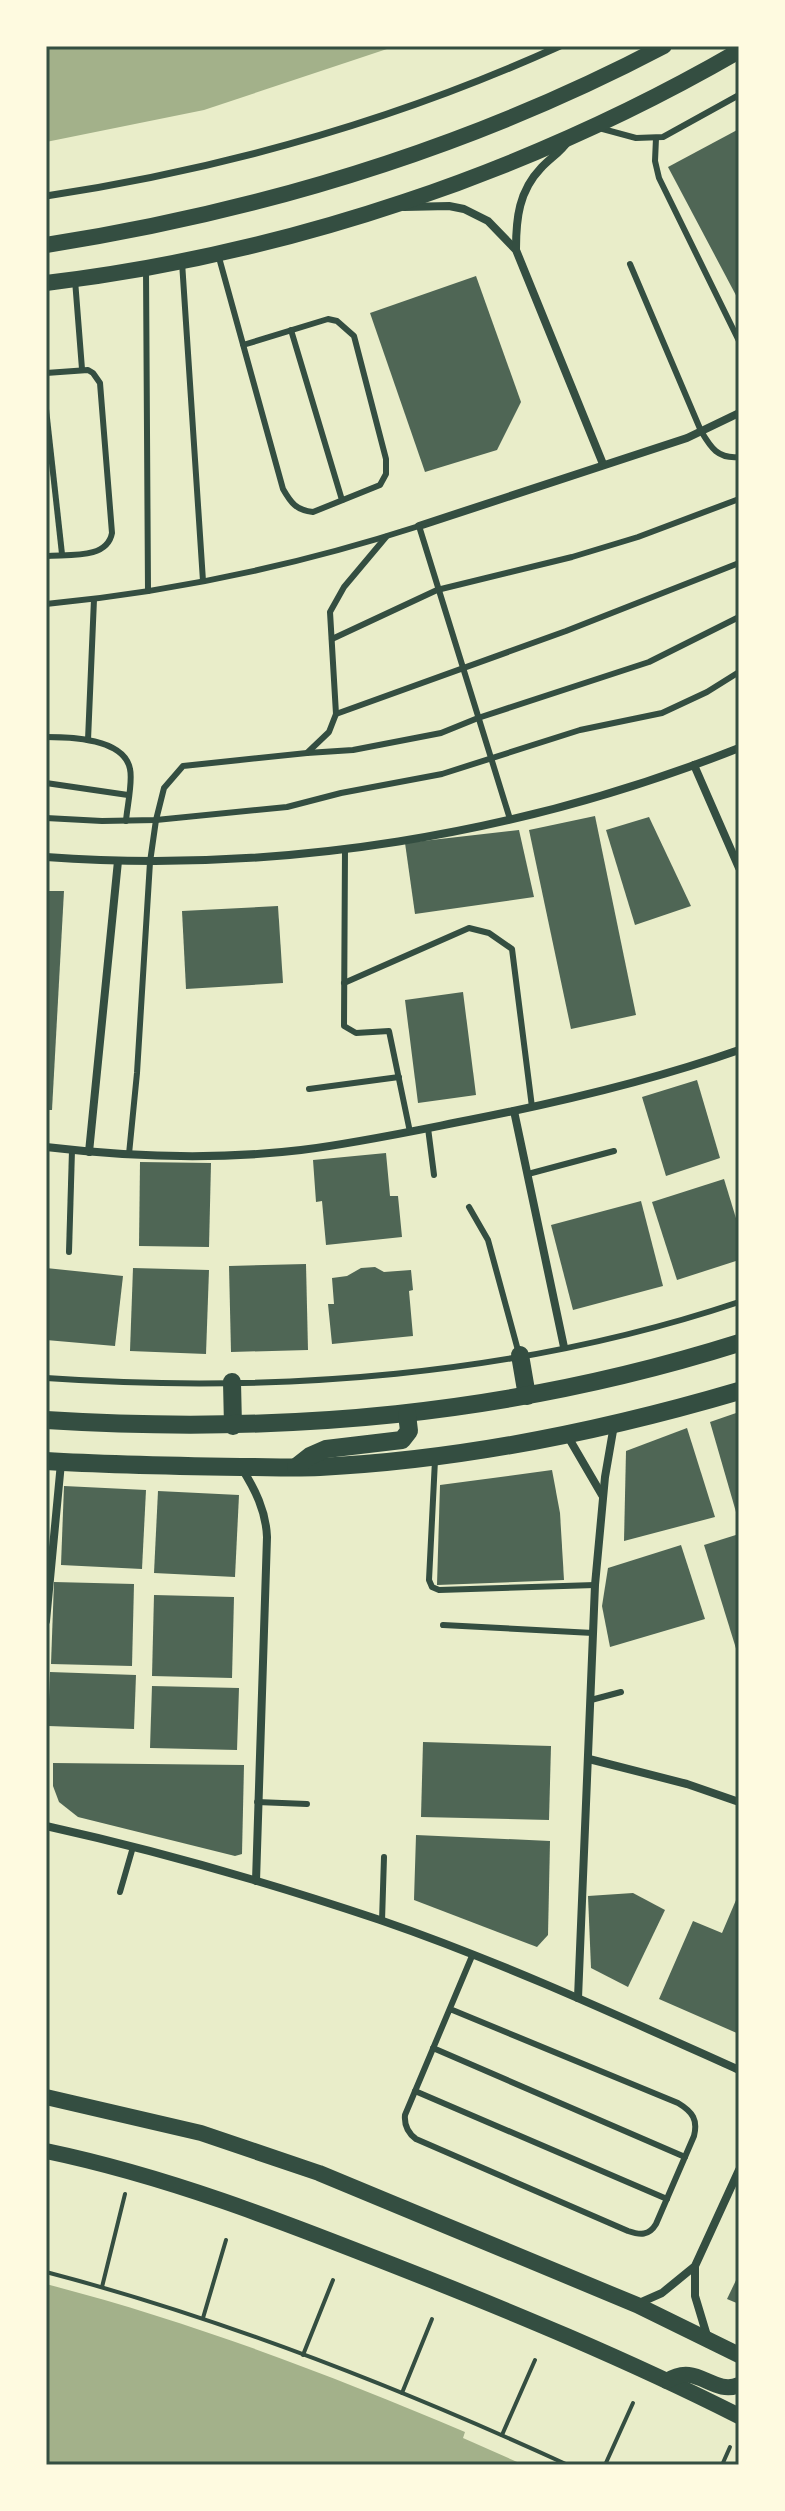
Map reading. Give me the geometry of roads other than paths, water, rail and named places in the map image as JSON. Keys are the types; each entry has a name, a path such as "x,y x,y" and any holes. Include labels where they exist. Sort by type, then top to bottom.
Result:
{"main road":[{"path":"46,245 235,209 368,171 538,107 664,46"},
{"path":"46,283 218,254 390,206 515,161 665,92 739,51"},
{"path":"46,1420 233,1426 407,1414 527,1396 632,1375 739,1343"},
{"path":"520,1355 527,1396"},
{"path":"232,1382 233,1426"},
{"path":"54,1462 241,1467 376,1463 567,1435 739,1391"},
{"path":"296,1467 326,1449 402,1440 409,1431 407,1414"},
{"path":"46,2097 161,2122 280,2159 419,2213 637,2305 739,2355"},
{"path":"46,2151 135,2173 261,2213 510,2312 739,2416"},
{"path":"667,2381 677,2375 689,2374 723,2387 739,2385"}],"street":[{"path":"46,196 186,171 326,134 442,94 560,46"},
{"path":"516,250 518,212 525,191 537,172 571,136"},
{"path":"390,206 464,209 488,221 516,250 603,464"},
{"path":"419,526 701,431 739,413"},
{"path":"46,857 150,862 269,857 454,832 632,787 739,748"},
{"path":"694,765 739,866"},
{"path":"89,1152 118,861"},
{"path":"46,1147 129,1154 230,1155 300,1150 532,1107 653,1078 739,1050"},
{"path":"514,1111 564,1347"},
{"path":"578,1998 595,1585 603,1496 614,1424"},
{"path":"567,1435 603,1496"},
{"path":"46,1621 54,1462"},
{"path":"241,1467 255,1490 267,1526 256,1881"},
{"path":"589,1759 687,1784 739,1802"},
{"path":"46,1826 256,1881 382,1921 578,1998 739,2070"},
{"path":"708,2339 695,2296 695,2266 739,2170"},
{"path":"637,2305 662,2293 695,2266"}],"lane":[{"path":"591,127 636,138 656,138 674,132 739,95"},
{"path":"656,138 655,161 659,178 739,341"},
{"path":"218,254 243,345 283,489 292,505 302,511 313,512 380,485 386,474 386,459 354,336 337,321 328,319 243,345"},
{"path":"182,261 203,581"},
{"path":"630,264 701,431 712,449 726,458 739,457"},
{"path":"146,268 148,591"},
{"path":"75,280 82,369"},
{"path":"291,330 342,500"},
{"path":"46,373 82,369 93,373 100,383 112,533 110,543 99,552 46,556"},
{"path":"46,409 62,554"},
{"path":"332,639 437,590 572,557 638,537 739,499"},
{"path":"46,604 148,591 264,569 419,526 510,819"},
{"path":"307,753 329,732 336,714 330,612 344,587 386,537"},
{"path":"336,714 566,631 739,563"},
{"path":"88,740 94,599"},
{"path":"129,1154 150,862 164,788 172,775 183,766 353,750 441,733 649,662 739,617"},
{"path":"46,818 156,820 287,807 341,793 442,774 580,730 662,713 707,692 739,672"},
{"path":"46,737 102,742 124,758 130,769 126,821"},
{"path":"46,783 128,795"},
{"path":"345,849 344,1026 356,1033 389,1031 410,1132"},
{"path":"344,983 469,928 489,933 512,949 532,1107"},
{"path":"309,1089 399,1077"},
{"path":"428,1128 434,1175"},
{"path":"69,1252 72,1150"},
{"path":"528,1174 614,1151"},
{"path":"469,1207 488,1240 520,1355"},
{"path":"46,1378 140,1383 232,1382 362,1376 432,1369 564,1347 676,1321 739,1302"},
{"path":"435,1456 429,1580 432,1587 439,1590 595,1585"},
{"path":"443,1625 593,1633"},
{"path":"591,1700 621,1692"},
{"path":"257,1802 307,1804"},
{"path":"120,1892 133,1847"},
{"path":"382,1921 384,1857"},
{"path":"450,2009 684,2107 695,2117 694,2136 650,2232 639,2235 628,2231 412,2136 406,2129 404,2120 415,2091 472,1956"},
{"path":"433,2048 685,2157"},
{"path":"415,2091 667,2199"}]}
